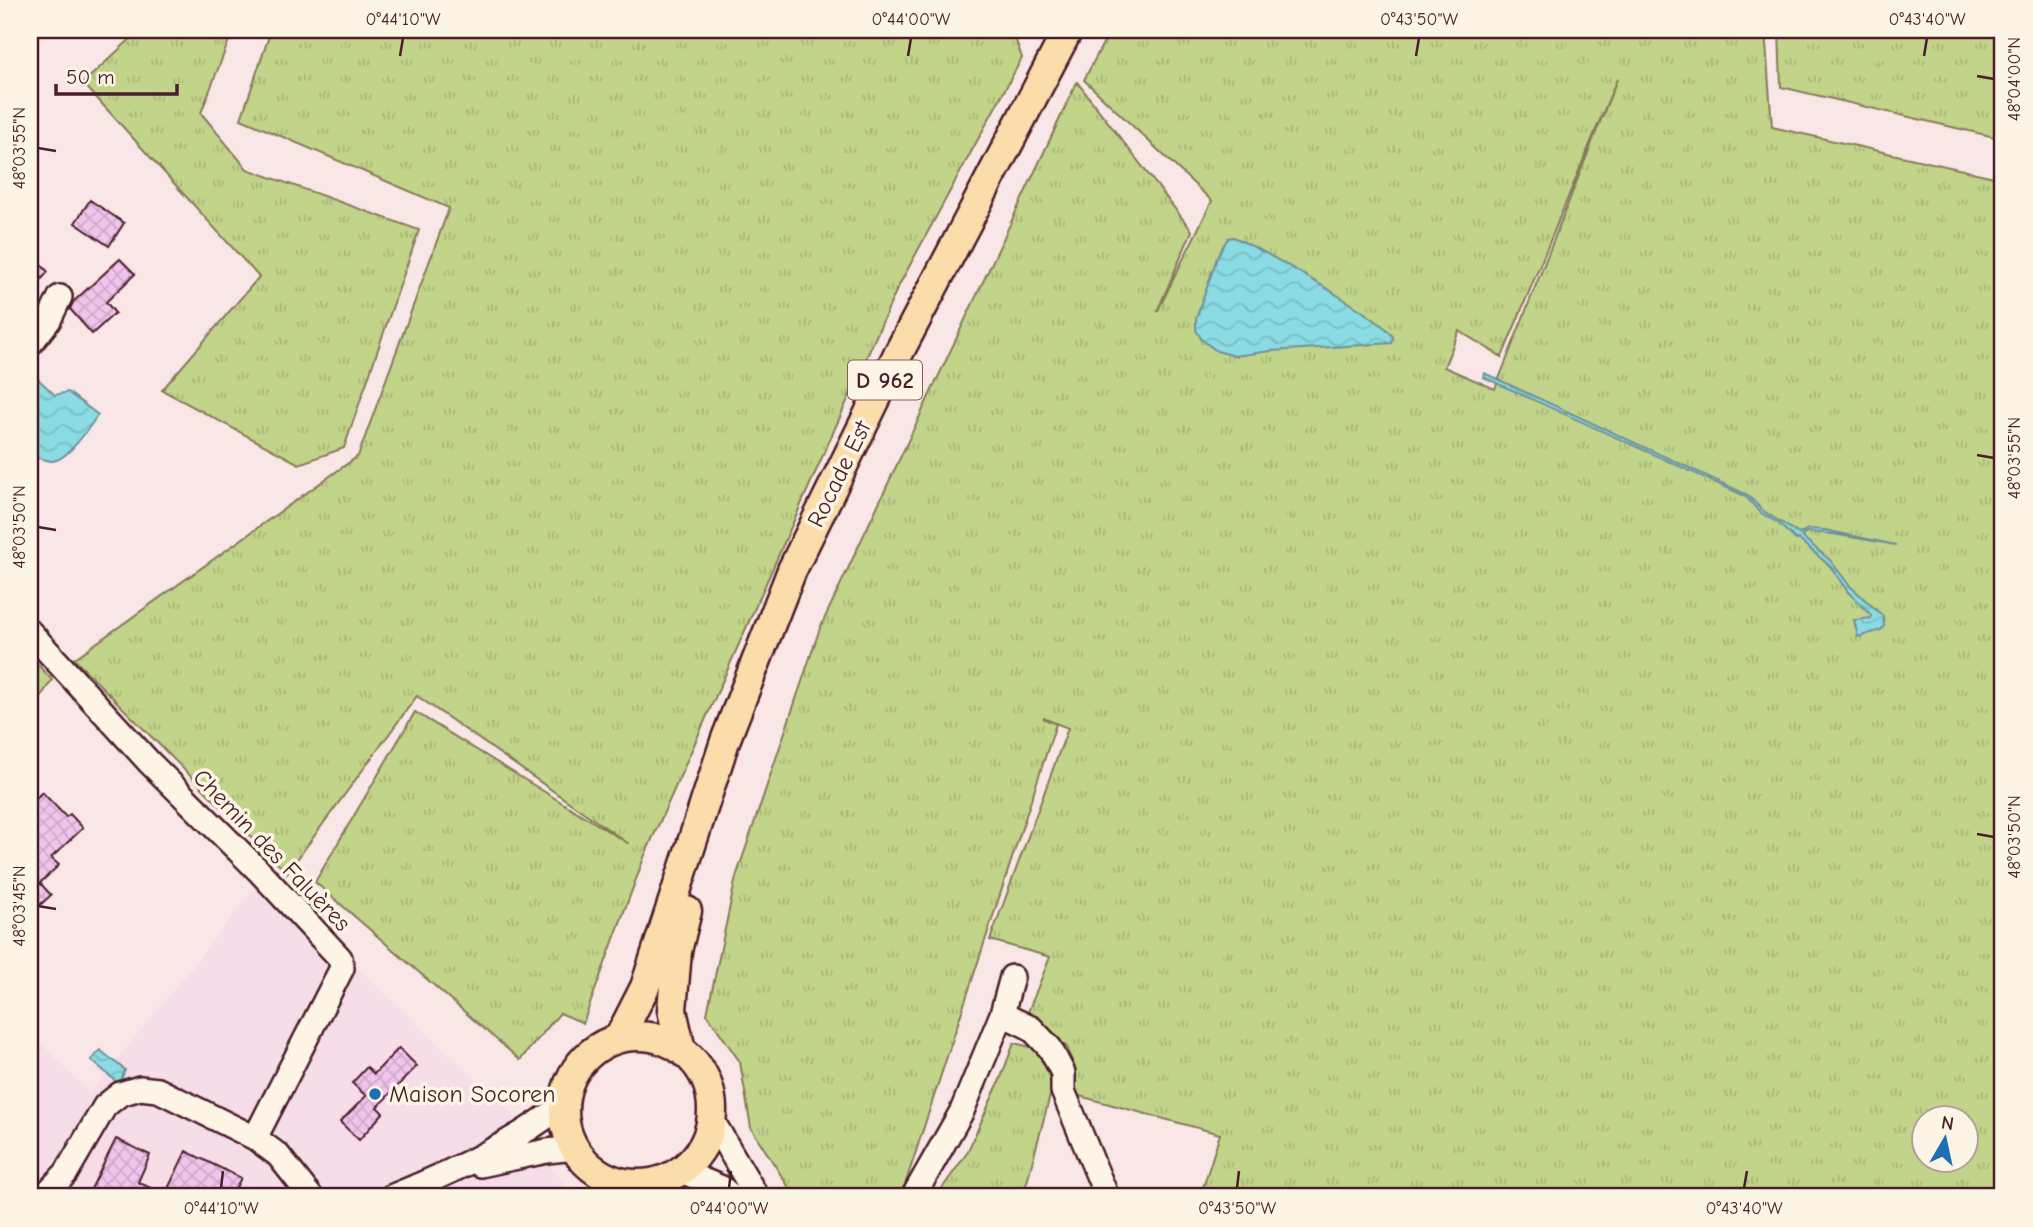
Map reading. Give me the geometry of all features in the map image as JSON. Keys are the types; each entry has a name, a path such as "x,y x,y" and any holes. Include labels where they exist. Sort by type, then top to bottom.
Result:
{"main road":[{"name":"Rocade Est","path":"619,1038 645,987 725,741 792,570 896,358 1068,30"},
{"name":"Rocade Est","path":"681,1050 672,1010 677,951 725,741"},
{"path":"583,1158 607,1178 648,1190 681,1171 696,1157 706,1140 712,1120 712,1100 707,1081 696,1063 681,1050 662,1040 640,1036 619,1038 598,1048 581,1063 569,1082 564,1104 566,1127 603,1197"}],"street":[{"path":"30,344 49,320 60,297"},
{"name":"Chemin des Faluères","path":"30,632 149,762 258,870 340,958 342,968 255,1138"},
{"path":"913,1197 962,1111 1002,1014 1012,977"},
{"path":"1002,1014 1031,1028 1050,1048 1063,1073 1063,1091 1107,1197"},
{"path":"43,1197 66,1173 105,1106 120,1094 140,1088 158,1090 255,1138 278,1155 311,1197"},
{"path":"391,1197 456,1170 538,1125 564,1104"},
{"path":"712,1120 757,1197"},
{"path":"456,1170 547,1151 583,1158"},
{"path":"681,1171 722,1188 733,1197"}],"shaded area":[{"path":"268,872 359,969 518,1119 573,1197 30,1197 30,1032 90,1093"}],"green space":[{"path":"140,30 233,30 201,113 247,169 419,230 344,448 299,464 162,390 259,277 83,83"},
{"path":"271,30 1012,30 1022,58 897,289 645,855 583,1023 560,1013 520,1060 315,882 415,712 629,844 417,696 287,873 74,659 358,456 449,208 241,119"},
{"path":"1110,30 1765,30 1772,127 2003,179 2003,1197 1200,1197 1220,1134 1072,1094 1076,1071 1067,1047 1028,1012 1050,957 990,940 1068,728 1043,718 1056,724 901,1197 795,1197 751,1128 740,1062 707,1014 736,877 820,628 1077,82 1192,231 1157,312 1212,201 1084,80","holes":["1617,79 1495,389 1444,367 1459,331 1502,357"]},
{"path":"1779,30 2003,30 2003,139 1781,87"},
{"path":"30,656 52,680 30,712"},
{"path":"1014,1043 1035,1048 1052,1063 1052,1088 1023,1197 936,1197 967,1153"}],"water":[{"path":"1233,237 1292,268 1368,315 1393,337 1392,343 1235,356 1217,351 1202,340 1196,330 1196,319 1218,255 1228,238"},
{"path":"1484,373 1748,495 1762,510 1799,534 1808,529 1825,530 1896,545 1833,534 1807,532 1801,536 1830,560 1849,585 1883,616 1884,626 1881,630 1858,637 1854,620 1871,618 1871,615 1848,592 1830,566 1778,523 1761,513 1745,496 1483,377"},
{"path":"37,378 55,395 68,392 98,415 77,443 57,460 30,457 30,385"},
{"path":"100,1050 125,1070 121,1080 117,1082 91,1060"}],"building":[{"path":"90,200 124,223 109,246 75,223"},
{"path":"120,259 135,274 106,302 115,313 92,334 70,309 73,302"},
{"path":"39,262 48,272 30,292 30,275"},
{"path":"42,792 66,817 70,814 83,828 51,858 59,865 40,883 51,895 40,905 30,894 30,805"},
{"name":"Maison Socoren","path":"399,1048 417,1066 377,1107 383,1113 359,1140 340,1122 366,1096 352,1083 367,1067 374,1074"},
{"path":"116,1139 150,1155 138,1182 165,1195 186,1151 241,1178 231,1197 87,1197"}],"place":[{"name":"Maison Socoren","path":"375,1094"}]}
